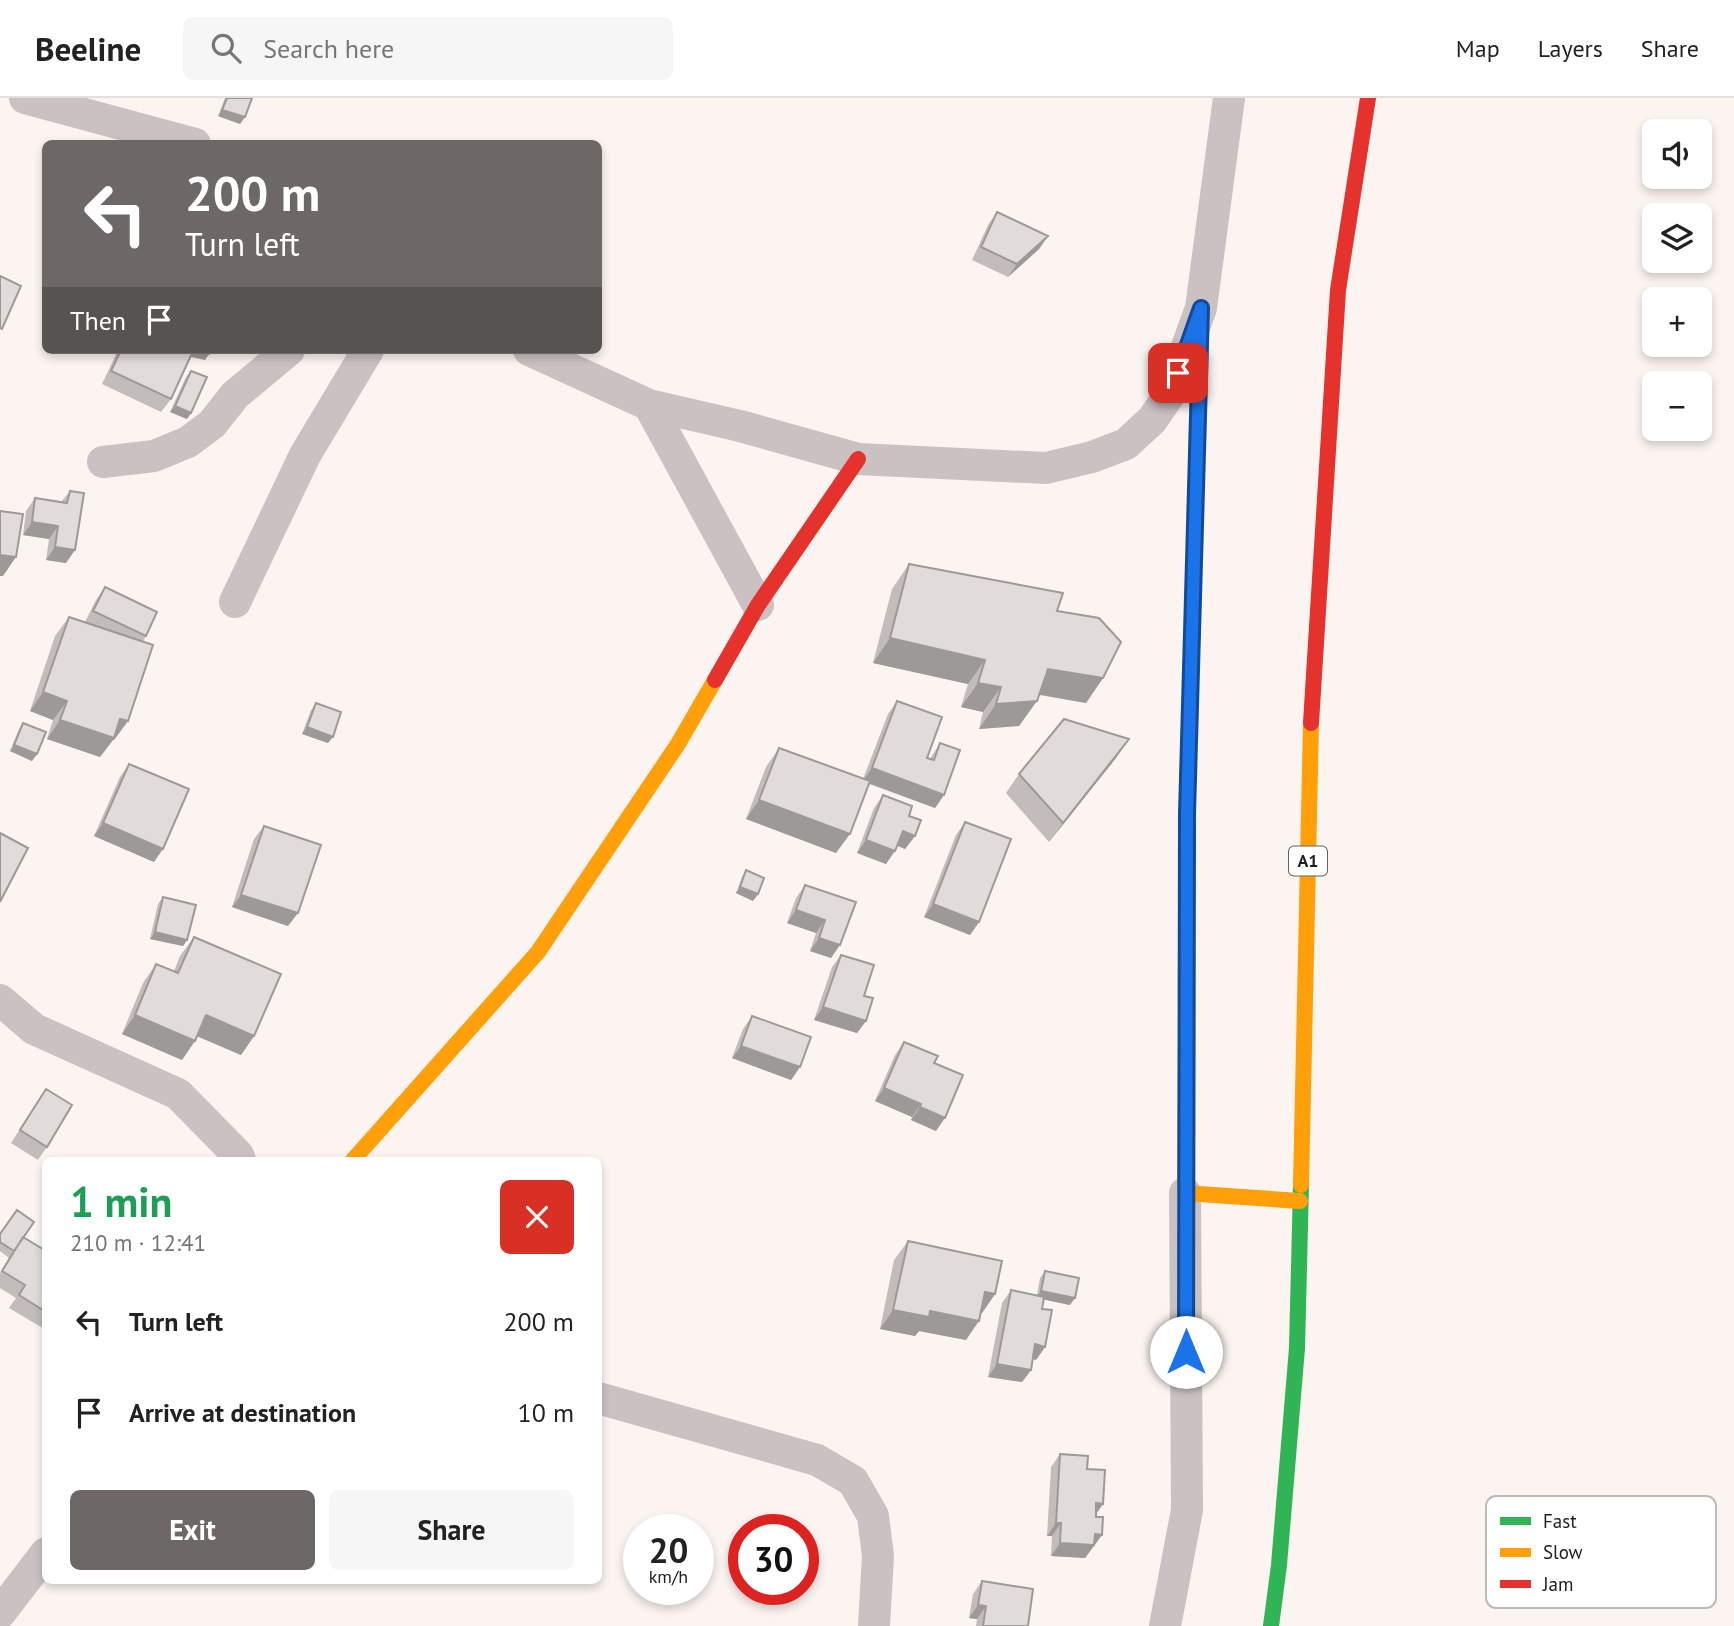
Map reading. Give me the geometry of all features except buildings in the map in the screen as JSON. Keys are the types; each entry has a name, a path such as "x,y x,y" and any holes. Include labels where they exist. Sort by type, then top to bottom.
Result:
{"main road":[{"name":"A1","path":"1271,1626 1279,1565 1297,1348 1312,699 1338,290 1368,98"},
{"path":"1201,308 1187,814 1185,1193 1300,1201"},
{"path":"356,1157 538,952 678,744 758,605 858,459"}],"street":[{"path":"25,98 180,140"},
{"path":"538,354 649,404 858,459 1046,468 1092,457 1126,444 1152,420 1170,394 1201,308 1229,98"},
{"path":"103,462 155,456 188,442 212,424 235,395 284,354"},
{"path":"235,602 305,455 366,354"},
{"path":"649,404 758,605"},
{"path":"0,1000 34,1029 178,1094 239,1157"},
{"path":"1165,1626 1187,1510 1185,1193"},
{"path":"602,1399 817,1460 853,1481 873,1516 878,1556 874,1626"},
{"path":"0,1613 42,1558"}],"traffic: fast":[{"path":"1186,1045 1188,765"},
{"path":"1271,1626 1279,1565 1297,1348 1301,1185"}],"traffic: slow":[{"path":"1188,765 1201,308"},
{"path":"356,1157 538,952 678,744 715,680"},
{"path":"1301,1185 1311,723"},
{"path":"1186,1045 1185,1193 1300,1201"}],"traffic: jam":[{"path":"1311,723 1338,290 1368,98"},
{"path":"715,680 758,605 858,459"}],"route":[{"path":"1178,373 1201,308 1187,814 1186,1352"}]}
